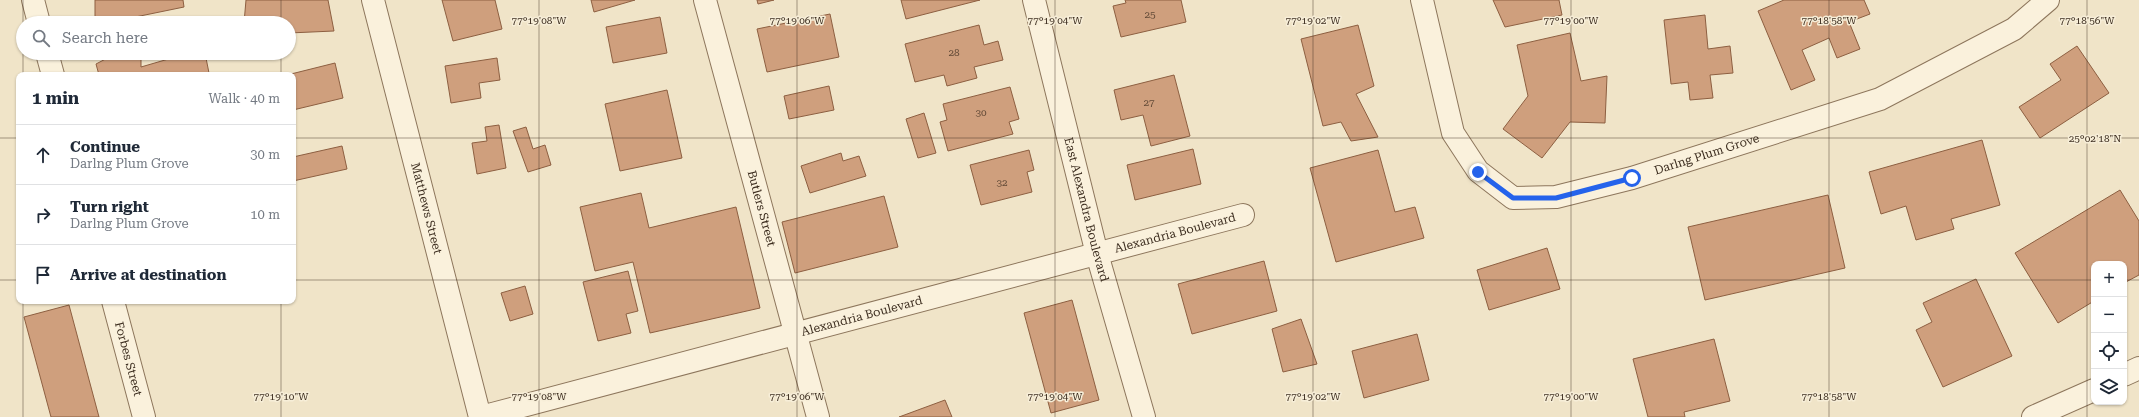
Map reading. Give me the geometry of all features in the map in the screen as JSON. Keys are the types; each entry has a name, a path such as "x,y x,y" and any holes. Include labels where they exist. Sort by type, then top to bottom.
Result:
{"street":[{"path":"33,0 37,16"},
{"name":"Matthews Street","path":"373,0 481,417"},
{"name":"Butlers Street","path":"705,0 818,417"},
{"name":"East Alexandra Boulevard","path":"1034,0 1097,254 1144,417"},
{"name":"Darlng Plum Grove","path":"1422,0 1454,133 1478,172 1513,198 1556,198 1632,178 1880,99 2014,29 2048,0"},
{"path":"49,60 52,72"},
{"name":"Alexandria Boulevard","path":"481,417 1243,215"},
{"name":"Forbes Street","path":"114,304 144,417"},
{"path":"2127,374 2139,368"},
{"path":"2034,417 2091,391"}],"building":[{"path":"95,0 183,0 184,7 140,16 95,16"},
{"path":"246,0 328,0 334,31 296,33 296,16 245,16"},
{"path":"442,0 495,0 502,29 453,41"},
{"path":"591,0 635,0 594,12"},
{"path":"757,0 774,0 758,4"},
{"path":"901,0 980,0 906,19"},
{"path":"1125,0 1181,0 1186,22 1121,37 1113,6 1126,3"},
{"path":"1493,0 1559,0 1562,15 1505,27"},
{"path":"1784,0 1864,0 1870,14 1849,22 1860,49 1837,58 1829,38 1802,50 1815,80 1791,90 1758,11"},
{"path":"830,14 839,57 767,72 757,29"},
{"path":"1705,15 1708,49 1730,46 1733,73 1710,75 1713,98 1690,100 1688,82 1671,84 1664,20"},
{"path":"660,17 667,53 613,63 606,27"},
{"path":"979,25 984,45 998,41 1003,60 974,67 977,78 947,86 944,75 915,82 905,44"},
{"path":"1358,25 1374,86 1356,94 1378,137 1351,141 1341,122 1323,126 1301,39"},
{"path":"1570,33 1581,81 1607,76 1605,123 1570,122 1542,158 1503,129 1528,96 1517,45"},
{"path":"2077,46 2109,93 2040,138 2019,107 2061,80 2050,64"},
{"path":"497,58 500,80 479,83 481,98 451,103 445,66"},
{"path":"104,60 141,60 141,67 165,60 206,60 209,72 98,72 96,64"},
{"path":"335,63 343,98 296,109 296,73"},
{"path":"1174,75 1190,136 1151,146 1143,115 1121,120 1114,90"},
{"path":"829,86 834,110 789,119 784,96"},
{"path":"1010,87 1019,119 1009,122 1013,134 948,151 940,122 947,120 943,104"},
{"path":"667,90 682,158 620,171 605,104"},
{"path":"924,113 936,153 918,158 906,119"},
{"path":"499,125 506,168 477,174 472,143 487,141 485,127"},
{"path":"526,127 533,149 545,145 551,165 528,172 513,131"},
{"path":"1982,140 2000,205 1951,219 1954,229 1916,240 1906,206 1881,214 1869,172"},
{"path":"342,146 347,169 296,180 296,156"},
{"path":"1193,149 1201,184 1135,200 1127,165"},
{"path":"1029,150 1034,170 1027,172 1032,192 981,205 970,165"},
{"path":"1378,150 1395,212 1415,207 1424,238 1336,262 1310,168"},
{"path":"841,153 843,161 859,156 866,176 810,193 801,166"},
{"path":"2120,190 2139,221 2139,275 2127,281 2127,261 2091,261 2091,303 2058,323 2015,253"},
{"path":"641,193 649,228 736,207 760,308 650,333 633,262 595,271 580,207"},
{"path":"1828,195 1845,268 1705,300 1688,227"},
{"path":"884,196 898,247 795,273 782,222"},
{"path":"1547,248 1560,289 1489,310 1477,270"},
{"path":"1264,261 1277,311 1192,334 1178,284"},
{"path":"628,271 638,311 626,314 631,333 598,341 583,282"},
{"path":"1976,279 2012,356 1943,387 1916,330 1932,322 1923,303"},
{"path":"525,286 533,314 510,321 501,293"},
{"path":"1072,300 1099,400 1051,413 1024,313"},
{"path":"69,305 99,417 51,417 24,317"},
{"path":"1301,319 1317,364 1283,372 1272,329"},
{"path":"1417,334 1429,380 1364,398 1352,351"},
{"path":"1714,339 1730,401 1684,412 1685,417 1648,417 1633,359"},
{"path":"945,400 952,417 899,417"}],"route":[{"path":"1478,172 1513,198 1556,198 1632,178"}]}
